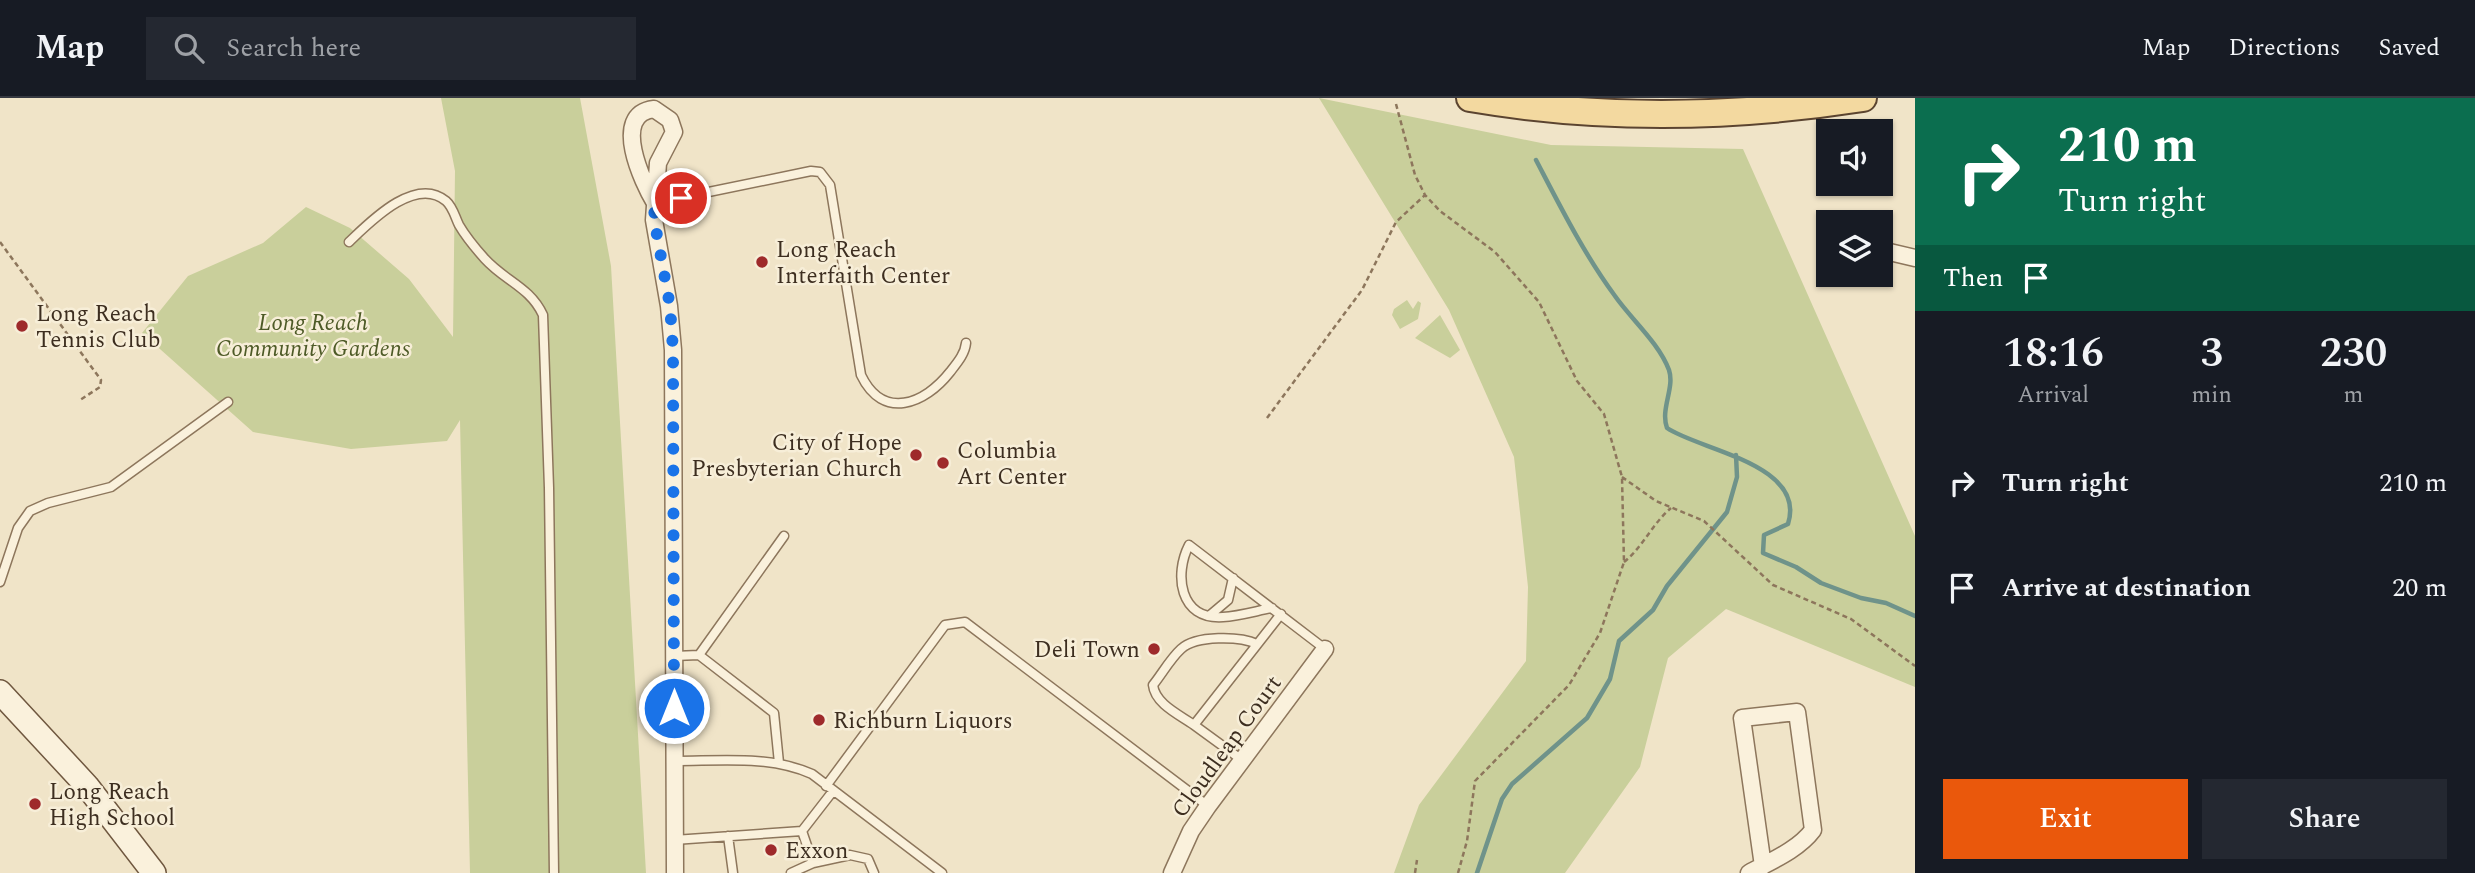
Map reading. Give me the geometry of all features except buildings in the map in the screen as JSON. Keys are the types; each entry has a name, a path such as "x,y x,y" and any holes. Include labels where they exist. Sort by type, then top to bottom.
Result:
{"main road":[{"path":"1470,98 1562,110 1686,114 1793,107 1863,98"}],"street":[{"path":"655,203 640,179 632,138 635,121 640,114 654,109 670,120 674,132 658,163 654,219 670,306 673,350 675,873"},
{"path":"1893,253 1915,258"},
{"name":"Cloudleap Court","path":"1172,873 1191,831 1208,806 1325,649"},
{"path":"0,692 87,786 147,868"},
{"path":"1797,712 1813,830 1801,843 1756,869 1742,718 1797,712"}],"lane":[{"path":"655,203 811,171 820,172 830,185 861,375 867,387 891,402 918,401 942,382 958,362 967,343"},
{"path":"349,242 396,202 427,194 439,197 454,211 459,225 483,256 529,292 543,315 549,488 554,873"},
{"path":"0,582 18,528 30,511 48,503 111,487 228,402"},
{"path":"699,655 784,536"},
{"path":"1272,608 1222,617 1209,616 1188,602 1182,592 1180,565 1189,545 1281,614 1325,649"},
{"path":"1209,616 1228,600 1233,578"},
{"path":"1194,725 1281,614"},
{"path":"802,831 945,625 965,622 1208,806"},
{"path":"1241,760 1161,701 1153,685 1180,649 1195,642 1236,637 1257,644"},
{"path":"674,656 699,655 774,713 779,763"},
{"path":"674,761 779,763 812,774 943,873"},
{"path":"674,840 802,831"},
{"path":"802,831 813,863"},
{"path":"727,836 733,873"},
{"path":"791,873 813,863 850,855 868,859 874,873"}],"path":[{"path":"1396,104 1415,175 1425,195 1440,211 1495,252 1539,302 1577,381 1604,414 1622,477 1624,562 1600,634 1569,685 1475,781 1467,841 1458,873"},
{"path":"1267,418 1362,290 1396,222 1406,208 1425,195"},
{"path":"0,242 101,380 100,387 80,400"},
{"path":"1622,477 1639,491 1704,521 1773,586 1851,618 1887,642 1914,666"},
{"path":"1624,562 1638,551 1658,519 1671,508"},
{"path":"1415,873 1417,860"}],"green space":[{"name":"Long Reach Community Gardens","path":"441,98 580,98 611,266 646,873 470,873 460,420 447,441 351,449 253,432 142,333 188,276 263,243 306,207 350,228 409,279 453,337 455,171"},
{"path":"1319,98 1551,145 1743,149 1915,536 1915,687 1726,609 1668,658 1640,767 1565,873 1394,873 1419,805 1526,661 1528,587 1514,457 1449,310"},
{"path":"1407,300 1413,309 1418,301 1421,303 1418,319 1400,329 1392,315 1394,309"},
{"path":"1440,315 1460,350 1450,358 1415,338"}],"waterway":[{"path":"1536,160 1593,263 1615,296 1652,341 1669,370 1670,384 1665,413 1667,428 1747,462 1767,473 1782,487 1790,504 1788,524 1764,535 1763,553 1796,567 1821,583 1861,598 1886,603 1915,616"},
{"path":"1477,873 1502,799 1512,784 1587,718 1610,679 1619,641 1653,610 1667,586 1727,512 1737,477 1736,455"}],"place":[{"name":"Long Reach Interfaith Center","path":"762,262"},
{"name":"Long Reach Tennis Club","path":"22,326"},
{"name":"City of Hope Presbyterian Church","path":"916,455"},
{"name":"Columbia Art Center","path":"943,463"},
{"name":"Deli Town","path":"1154,649"},
{"name":"Richburn Liquors","path":"819,720"},
{"name":"Long Reach High School","path":"35,804"},
{"name":"Exxon","path":"771,850"}],"route":[{"path":"674,708 673,350 670,306 654,219 655,203 681,198"}]}
